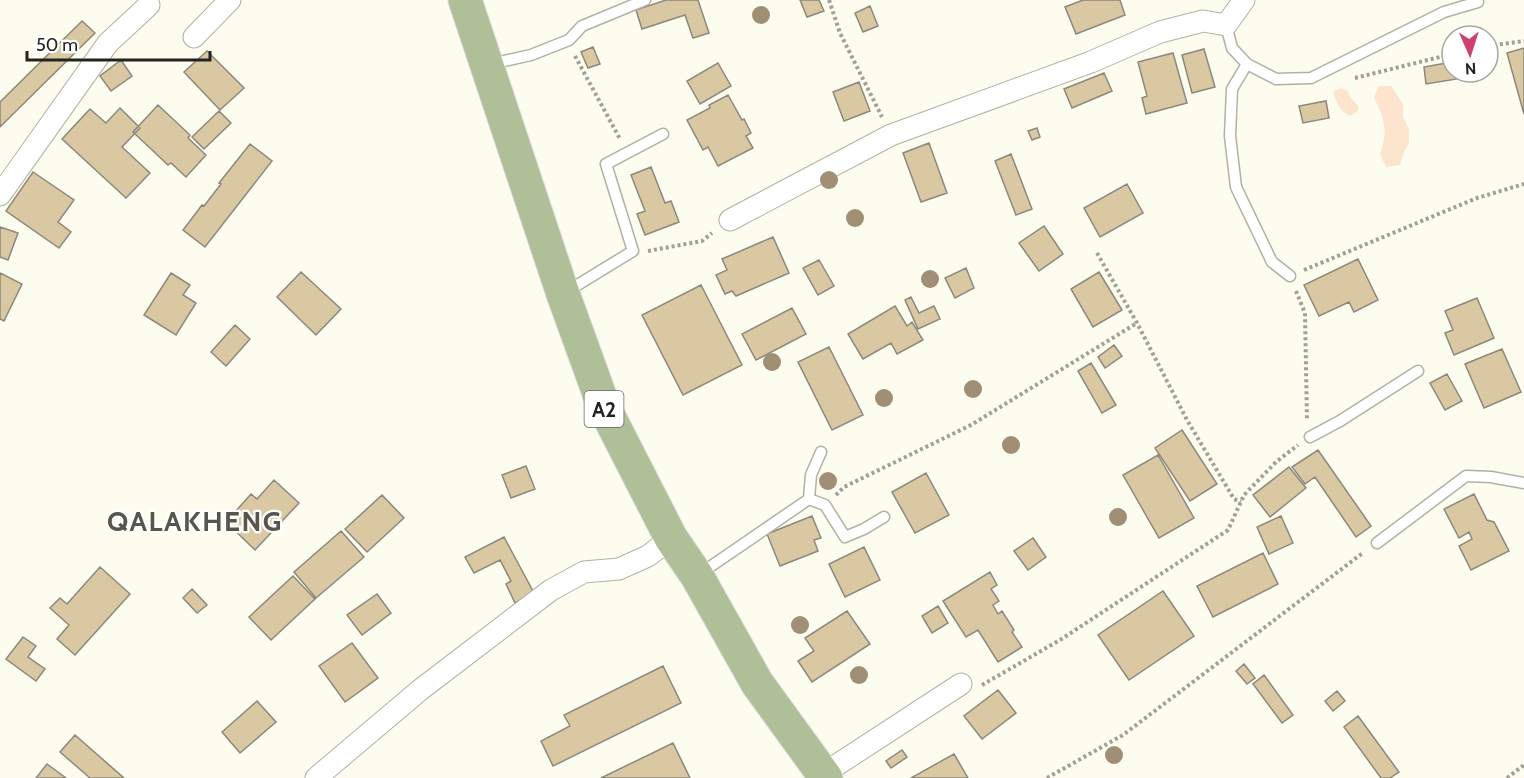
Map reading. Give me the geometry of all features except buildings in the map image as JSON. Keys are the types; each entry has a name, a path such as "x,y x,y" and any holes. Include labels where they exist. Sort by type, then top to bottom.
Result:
{"main road":[{"name":"A2","path":"465,0 563,294 604,407 671,538 697,576 756,682 825,776"}],"street":[{"path":"194,37 230,0"},
{"path":"730,220 891,135 1091,62 1160,32 1203,21 1226,25 1244,0"},
{"path":"0,195 108,43 149,5"},
{"path":"316,778 420,690 551,590 584,572 619,569 648,556 671,538"},
{"path":"825,776 964,689"}],"lane":[{"path":"486,65 531,56 569,40 582,26 645,0"},
{"path":"1226,25 1232,48 1247,64 1276,79 1311,78 1444,12 1478,2"},
{"path":"1247,64 1232,89 1230,136 1236,187 1272,262 1290,276"},
{"path":"563,294 633,251 606,164 663,134"},
{"path":"1310,437 1340,421 1418,371"},
{"path":"809,499 811,475 821,452"},
{"path":"1377,543 1466,476 1491,477 1524,483"},
{"path":"809,499 825,505 844,537 884,517"},
{"path":"697,576 809,499"}],"path":[{"path":"829,0 840,33 891,135"},
{"path":"569,40 577,62 627,153"},
{"path":"1500,44 1524,41"},
{"path":"1336,65 1351,79 1440,57"},
{"path":"964,689 1060,640 1228,530 1244,495 1276,462 1310,437 1306,413 1305,314 1290,276 1477,198 1523,184"},
{"path":"633,251 653,251 702,241"},
{"path":"1097,253 1137,323 1187,420 1234,499 1241,502"},
{"path":"825,505 844,487 971,425 1137,323"},
{"path":"1047,778 1123,735 1377,543"},
{"path":"1507,778 1524,765"}],"shaded area":[{"path":"1379,86 1391,86 1403,104 1403,116 1409,130 1409,143 1400,165 1386,167 1380,154 1385,131 1374,97"},
{"path":"1341,88 1348,91 1358,106 1358,111 1350,116 1339,106 1333,92"}],"district":[{"name":"QALAKHENG","path":"195,521"}]}
